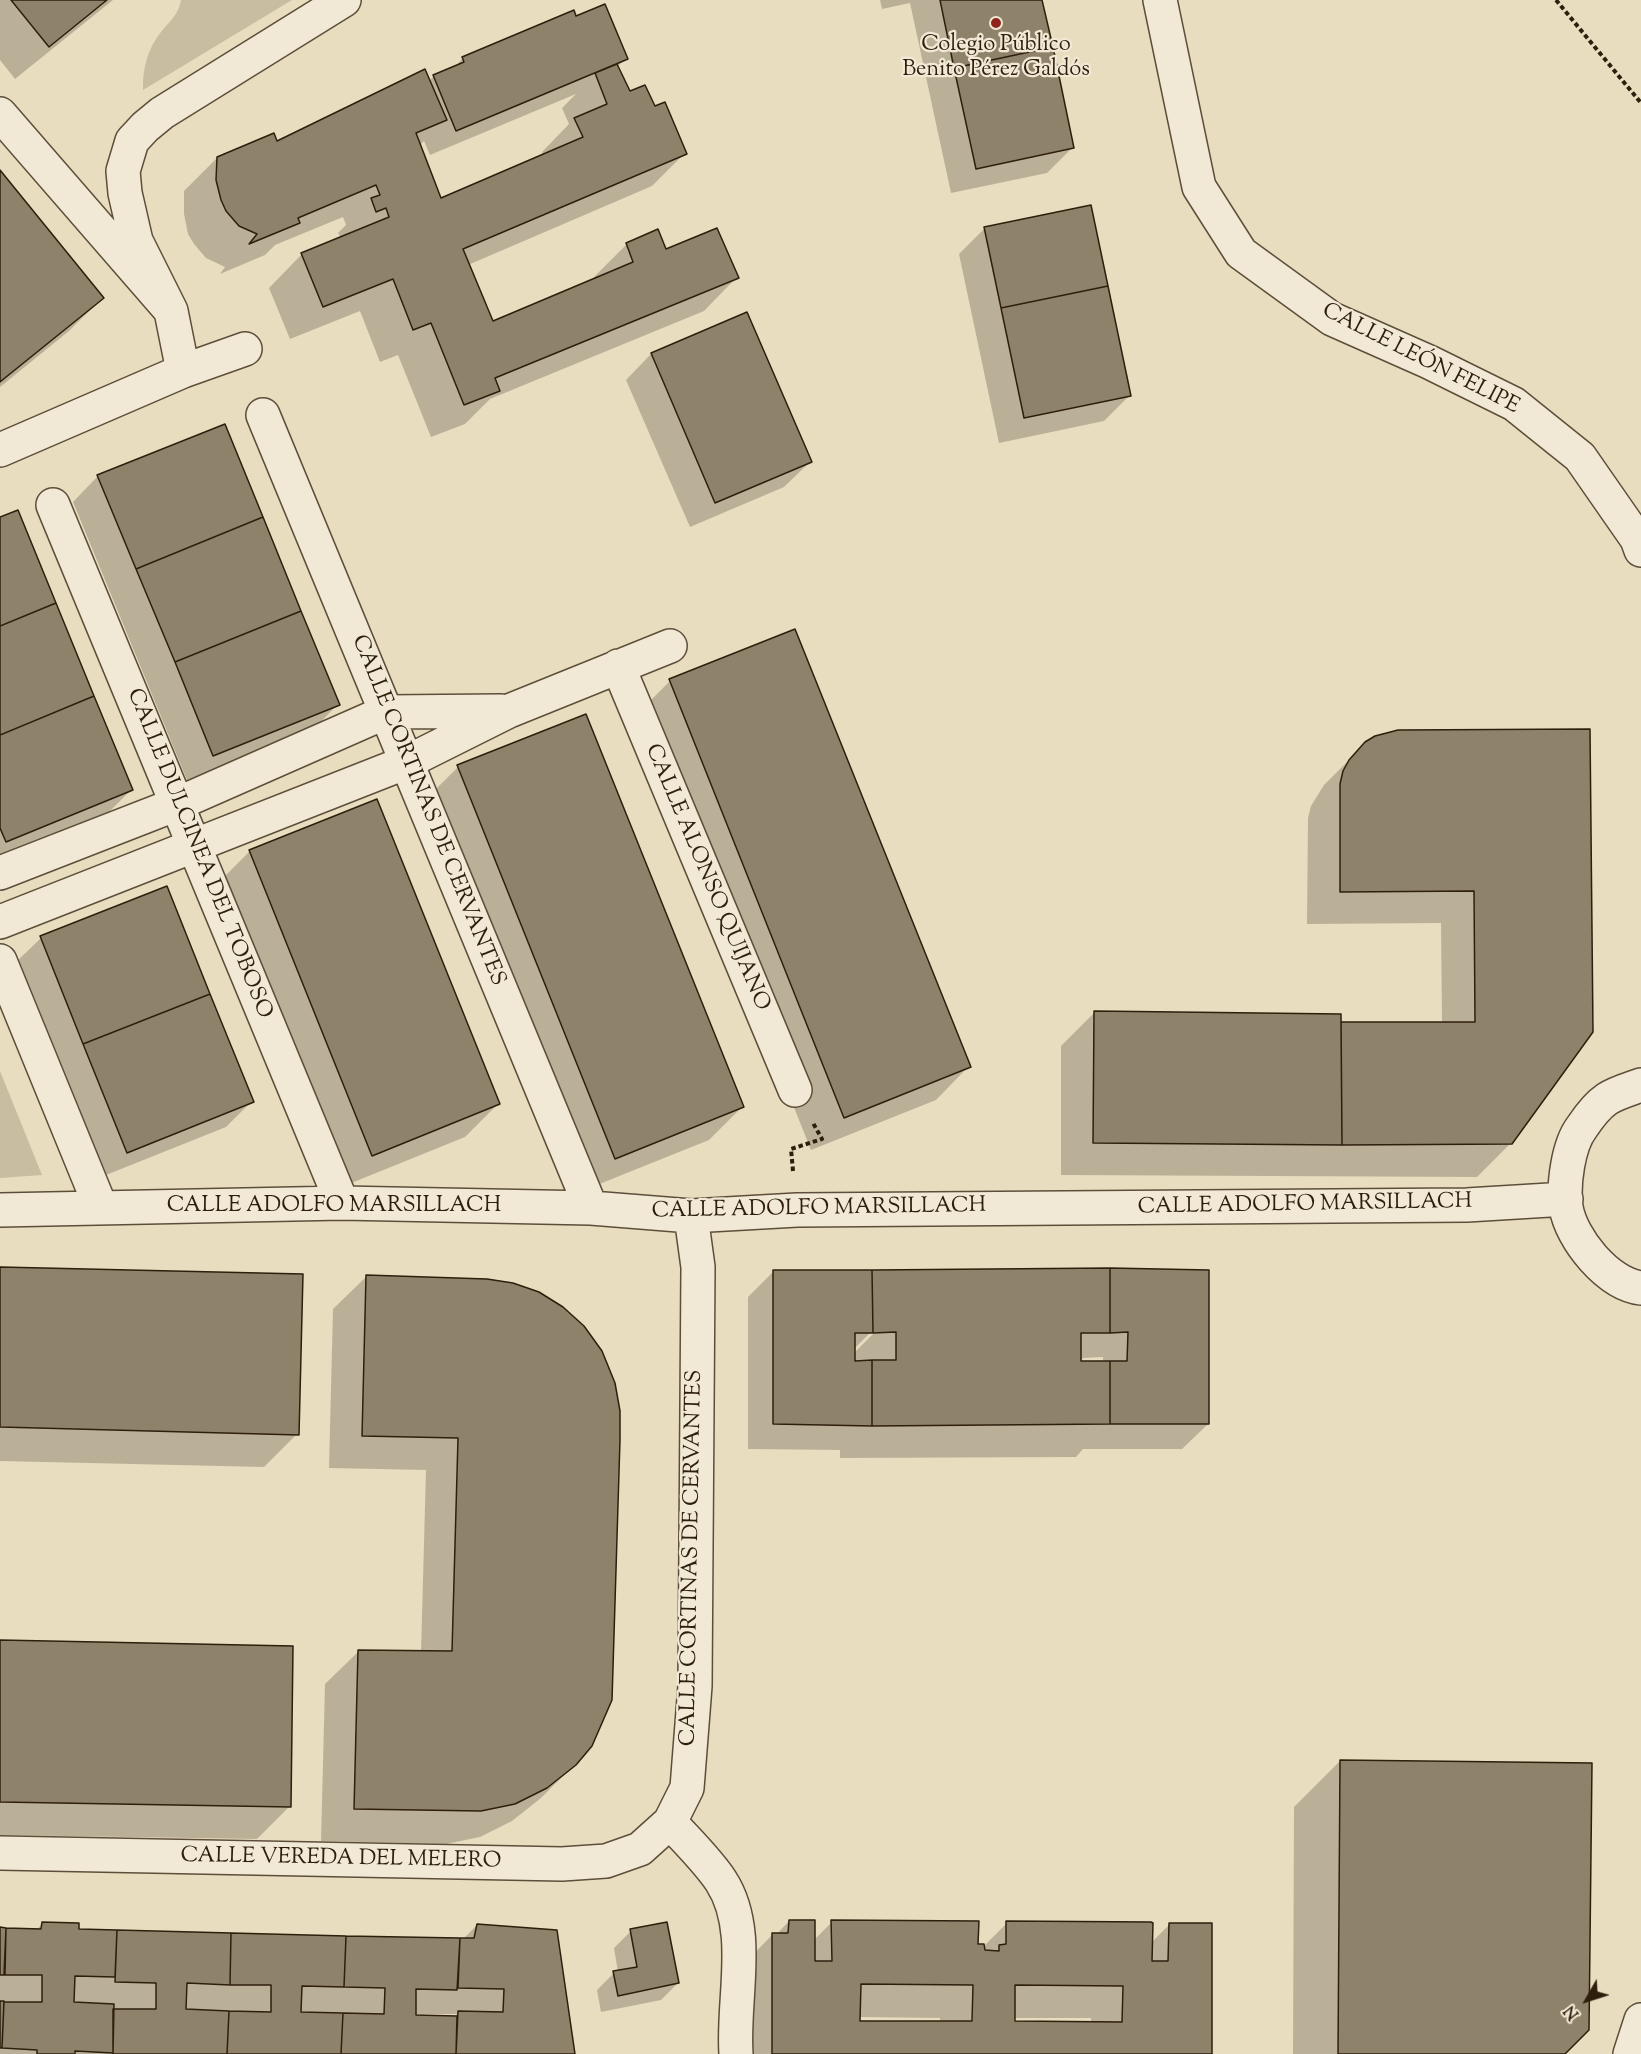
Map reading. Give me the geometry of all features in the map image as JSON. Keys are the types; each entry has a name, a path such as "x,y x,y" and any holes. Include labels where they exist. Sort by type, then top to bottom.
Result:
{"street":[{"path":"183,371 171,312 136,241 123,171 132,141 162,113 344,0"},
{"name":"CALLE LEÓN FELIPE","path":"1160,0 1199,187 1241,253 1332,319 1429,362 1514,404 1580,457 1636,539 1641,550"},
{"path":"0,114 171,312"},
{"path":"0,450 183,371 245,349"},
{"name":"CALLE CORTINAS DE CERVANTES","path":"263,415 591,1208"},
{"name":"CALLE DULCINEA DEL TOBOSO","path":"53,505 342,1203"},
{"path":"0,922 407,762 509,711 670,646"},
{"name":"CALLE ALONSO QUIJANO","path":"618,666 795,1090"},
{"path":"0,873 177,804 386,712 509,711"},
{"path":"0,962 101,1209"},
{"path":"1638,1082 1607,1099 1580,1128 1567,1162 1566,1208 1581,1245 1606,1272 1639,1293"},
{"name":"CALLE ADOLFO MARSILLACH","path":"0,1210 342,1203 591,1208 691,1216 797,1210 1467,1205 1566,1199"},
{"name":"CALLE CORTINAS DE CERVANTES","path":"670,1822 687,1788 695,1686 698,1267 691,1216"},
{"path":"670,1822 722,1882 737,1918 739,1953 736,2054"},
{"name":"CALLE VEREDA DEL MELERO","path":"0,1853 561,1864 606,1861 640,1849 670,1822"},
{"path":"1630,2054 1641,2020"}],"path":[{"path":"1556,0 1641,103"},
{"path":"791,1149 822,1139"}],"shaded area":[{"path":"181,0 292,0 143,90 149,52 156,38 176,13"},
{"path":"0,1071 42,1175 0,1178"}],"building":[{"path":"11,0 107,0 49,47"},
{"name":"Colegio Público Benito Pérez Galdós","path":"940,0 1042,0 1053,47 954,68"},
{"path":"605,4 628,59 456,131 433,75 464,62 462,57 574,10 576,16"},
{"path":"1053,47 1074,148 976,169 954,68"},
{"path":"617,64 630,91 645,85 655,106 665,102 687,154 463,249 493,321 633,262 626,243 658,229 666,249 717,228 739,278 495,378 500,391 464,405 431,323 413,330 393,279 323,307 301,253 389,217 386,208 376,212 371,198 380,195 376,185 298,218 300,223 249,244 257,234 239,226 226,211 221,200 216,180 217,157 274,133 277,141 425,69 447,120 416,133 441,198 583,137 574,118 607,104 595,73"},
{"path":"0,170 104,298 0,382"},
{"path":"1091,205 1108,286 1001,308 984,227"},
{"path":"1108,286 1131,396 1024,418 1001,308"},
{"path":"747,312 812,462 715,503 651,353"},
{"path":"225,424 263,517 136,569 97,475"},
{"path":"18,510 56,603 0,626 0,517"},
{"path":"263,517 301,611 175,662 136,569"},
{"path":"56,603 94,696 0,735 0,626"},
{"path":"301,611 340,705 213,756 175,662"},
{"path":"795,629 971,1067 844,1118 669,679"},
{"path":"94,696 133,790 6,842 0,828 0,735"},
{"path":"586,714 744,1107 615,1159 457,765"},
{"path":"1590,729 1593,1032 1512,1144 1342,1145 1341,1022 1475,1022 1474,891 1340,892 1340,784 1349,760 1365,742 1375,736 1398,730"},
{"path":"377,799 500,1104 372,1156 249,850"},
{"path":"167,886 210,994 83,1044 40,936"},
{"path":"210,994 254,1102 127,1153 83,1044"},
{"path":"1094,1011 1341,1014 1342,1145 1093,1143"},
{"path":"0,1267 303,1274 299,1435 0,1427"},
{"path":"1110,1268 1209,1270 1209,1424 1110,1424 1110,1361 1127,1361 1128,1332 1110,1333"},
{"path":"1110,1268 1110,1333 1081,1333 1081,1361 1110,1361 1110,1424 872,1426 872,1360 896,1360 896,1332 873,1333 872,1270"},
{"path":"773,1270 872,1270 873,1333 855,1333 855,1361 872,1360 872,1426 773,1424"},
{"path":"366,1275 487,1279 513,1283 539,1292 563,1307 584,1326 602,1351 615,1383 620,1411 620,1440 612,1700 592,1746 576,1765 547,1788 515,1804 481,1811 354,1809 358,1650 452,1651 458,1438 362,1436"},
{"path":"0,1640 293,1646 291,1807 0,1802"},
{"path":"1340,1760 1592,1763 1589,2030 1565,2054 1338,2054"},
{"path":"789,1920 815,1920 815,1961 832,1961 831,1920 979,1921 978,1944 984,1944 985,1950 999,1951 999,1945 1006,1944 1006,1921 1151,1922 1153,1923 1152,1961 1168,1961 1169,1923 1212,1923 1212,2054 772,2054 772,1933 788,1933","holes":["861,1984 973,1985 972,2021 860,2021","1015,1985 1123,1986 1122,2022 1015,2021"]},
{"path":"42,1922 79,1923 79,1929 117,1930 115,1977 75,1976 74,2002 114,2004 113,2053 75,2051 75,2054 37,2054 37,2050 2,2048 4,2002 42,2002 42,1975 5,1975 6,1928 41,1929"},
{"path":"667,1922 679,1983 618,1996 613,1971 637,1967 630,1929"},
{"path":"477,1924 557,1930 575,2054 456,2054 458,2011 503,2012 504,1989 458,1988 460,1938 474,1938"},
{"path":"0,1927 6,1928 4,1975 0,1975"},
{"path":"117,1930 231,1933 230,1985 187,1983 186,2009 229,2011 227,2054 113,2054 113,2009 156,2009 156,1983 115,1982"},
{"path":"231,1933 346,1936 344,1987 302,1986 301,2012 343,2013 341,2054 227,2054 229,2011 271,2012 271,1985 230,1985"},
{"path":"346,1936 460,1938 457,1990 416,1989 416,2015 457,2016 456,2054 341,2054 343,2013 384,2014 385,1988 344,1987"},
{"path":"0,2001 4,2001 2,2048 0,2048"}],"place":[{"name":"Colegio Público Benito Pérez Galdós","path":"996,23"}]}
